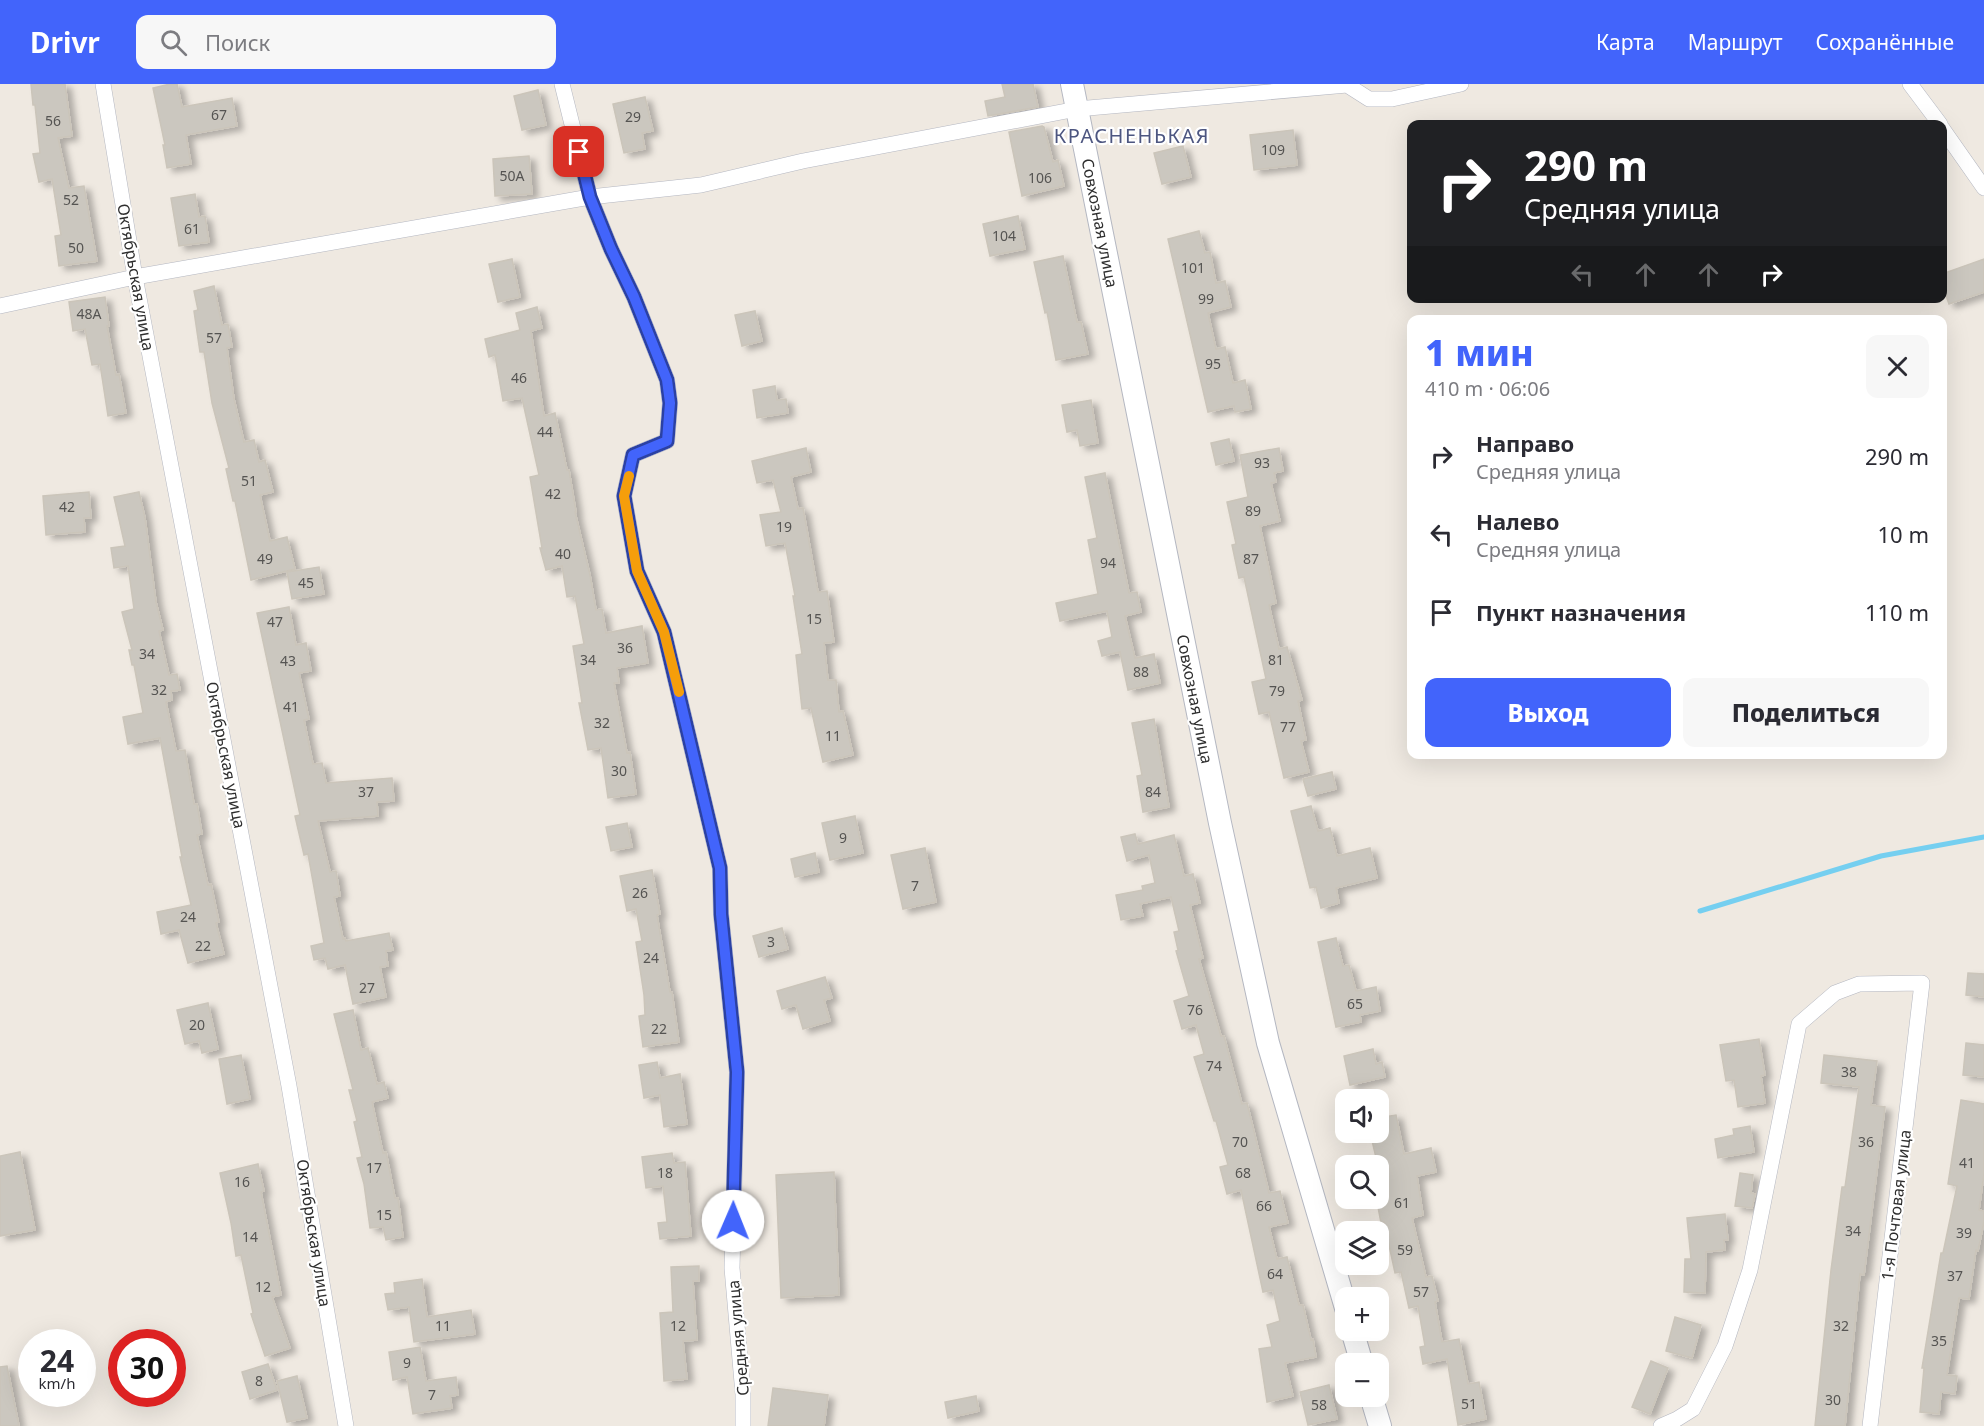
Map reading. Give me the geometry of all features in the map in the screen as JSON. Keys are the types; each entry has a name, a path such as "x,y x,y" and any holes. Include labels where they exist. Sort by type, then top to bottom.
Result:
{"street":[{"name":"Октябрьская улица","path":"103,84 135,277 290,1086 346,1426"},
{"name":"Средняя улица","path":"562,84 590,197 667,380 670,403 667,441 633,455 624,496 637,571 664,632 720,868 721,914 737,1072 732,1268 743,1394 743,1426"},
{"name":"Совхозная улица","path":"1072,84 1220,823 1263,1020 1340,1287"},
{"path":"0,306 135,277 590,197 701,185 803,161 1077,109 1347,85 1369,99 1392,99 1461,84"},
{"path":"1910,84 1937,120"},
{"path":"1947,135 1984,188"},
{"name":"1-я Почтовая улица","path":"1661,1426 1693,1408 1725,1346 1750,1270 1799,1024 1835,993 1859,984 1922,983 1870,1426"},
{"path":"1374,1407 1380,1426"}],"building":[{"path":"31,84 65,84 72,136 58,138 69,188 84,186 97,261 59,266 55,236 61,235 52,179 39,182 33,154 40,153"},
{"path":"177,84 182,107 232,98 237,126 186,135 191,164 167,168 163,145 165,145 153,88"},
{"path":"1002,84 1033,84 1038,107 988,116 985,101 1005,97"},
{"path":"538,90 546,125 522,130 514,96"},
{"path":"645,97 653,131 642,133 645,149 624,153 613,104"},
{"path":"1042,126 1053,162 1058,160 1064,186 1022,196 1009,132"},
{"path":"1293,130 1297,165 1254,170 1250,135"},
{"path":"1183,146 1191,177 1162,184 1154,153"},
{"path":"529,156 532,194 495,196 493,159"},
{"path":"195,194 199,217 205,216 209,242 179,246 171,198"},
{"path":"1018,216 1025,249 990,256 983,224"},
{"path":"1199,231 1205,253 1210,252 1216,283 1225,281 1231,307 1208,313 1216,349 1225,347 1233,383 1245,380 1251,409 1235,412 1234,406 1208,412 1168,239"},
{"path":"1063,256 1077,322 1081,322 1088,354 1056,360 1034,262"},
{"path":"512,259 520,297 498,302 489,264"},
{"path":"1984,259 1984,292 1949,304 1947,272"},
{"path":"214,286 222,325 228,324 232,347 227,348 234,399 244,442 254,440 259,462 265,460 273,492 260,495 270,541 287,537 295,569 251,580 226,469 229,468 212,403 204,352 200,352 194,311 198,310 194,291"},
{"path":"105,297 109,326 107,326 126,413 108,416 100,364 92,365 85,329 73,331 69,302"},
{"path":"537,307 542,328 531,331 544,416 555,413 567,470 569,470 575,512 596,610 602,609 606,633 642,626 648,663 617,668 619,683 614,683 627,753 630,752 636,794 608,798 601,748 588,750 579,703 582,703 573,646 584,644 575,596 567,597 562,566 546,570 540,548 542,548 530,477 539,475 522,398 503,401 495,355 489,357 485,339 520,330 516,313"},
{"path":"755,311 762,341 742,346 735,315"},
{"path":"775,386 777,400 786,399 788,413 757,418 753,390"},
{"path":"1091,400 1098,443 1080,446 1077,430 1067,432 1062,405"},
{"path":"1229,439 1234,461 1216,465 1211,443"},
{"path":"806,448 811,472 791,477 798,509 803,508 818,592 827,591 834,642 824,643 828,680 836,680 839,712 843,711 853,755 823,762 811,708 802,709 796,655 802,654 793,596 795,596 785,543 766,546 760,515 781,512 773,480 757,483 752,461"},
{"path":"1279,448 1283,471 1274,473 1276,482 1271,483 1280,521 1260,526 1276,603 1269,605 1279,649 1287,647 1302,700 1298,701 1306,740 1301,741 1309,772 1284,778 1269,712 1259,714 1252,682 1266,679 1244,577 1239,578 1232,545 1236,544 1227,502 1248,497 1240,455"},
{"path":"1105,473 1129,593 1137,592 1141,612 1125,616 1135,658 1154,654 1160,683 1128,690 1120,652 1102,656 1098,641 1112,637 1107,611 1060,621 1056,603 1098,594 1088,540 1097,538 1085,477"},
{"path":"89,492 91,518 84,518 85,532 46,535 43,496"},
{"path":"139,492 145,518 156,602 163,630 159,631 169,675 177,674 180,690 171,691 172,700 166,702 176,751 185,750 194,804 197,804 202,834 197,835 208,885 211,884 219,922 216,923 224,954 188,963 179,930 161,934 157,912 191,905 180,857 182,857 160,738 128,744 123,717 143,713 129,650 132,650 122,612 134,609 128,566 114,568 111,548 125,546 114,497"},
{"path":"319,567 324,594 292,599 287,572"},
{"path":"289,607 296,645 306,643 311,671 299,673 309,719 304,720 313,764 322,763 326,783 392,778 394,801 377,802 378,816 318,821 330,872 336,871 340,896 334,897 343,939 345,938 346,941 389,933 393,950 386,951 388,966 380,967 386,997 353,1004 345,965 328,969 325,958 314,960 311,946 324,943 308,854 304,855 295,816 300,815 257,613"},
{"path":"1154,719 1169,807 1143,812 1137,776 1142,775 1132,723"},
{"path":"1332,772 1336,789 1308,796 1303,779"},
{"path":"1311,806 1318,831 1330,828 1337,856 1370,848 1377,878 1336,888 1339,903 1321,908 1316,887 1310,888 1291,811"},
{"path":"855,816 863,853 830,860 822,823"},
{"path":"627,823 632,847 611,851 606,827"},
{"path":"1135,834 1138,844 1174,835 1184,876 1193,874 1200,903 1190,905 1203,958 1199,959 1221,1036 1224,1036 1242,1104 1247,1103 1269,1193 1280,1191 1288,1223 1269,1227 1277,1259 1287,1257 1299,1305 1303,1305 1311,1340 1313,1339 1316,1357 1285,1363 1293,1396 1267,1402 1259,1349 1272,1347 1267,1325 1280,1321 1273,1290 1263,1292 1241,1190 1227,1194 1220,1167 1228,1165 1194,1057 1204,1054 1196,1025 1182,1029 1174,1001 1189,996 1176,951 1178,950 1174,932 1179,931 1171,897 1140,904 1143,916 1121,920 1116,895 1143,890 1142,886 1155,883 1149,855 1127,861 1121,837"},
{"path":"925,848 936,902 903,909 891,855"},
{"path":"815,853 819,872 795,877 791,859"},
{"path":"652,870 660,914 657,915 679,1042 643,1047 639,1016 645,1015 644,995 636,942 642,941 636,909 627,911 620,876"},
{"path":"782,928 788,949 759,957 753,936"},
{"path":"1336,938 1343,966 1349,965 1356,991 1376,987 1380,1011 1360,1015 1361,1022 1336,1027 1318,942"},
{"path":"1968,973 1984,974 1984,997 1966,995"},
{"path":"825,977 832,998 824,1000 830,1021 803,1029 796,1005 782,1009 777,991"},
{"path":"208,1003 218,1049 202,1053 199,1041 185,1044 177,1010"},
{"path":"353,1010 361,1050 368,1048 377,1084 384,1082 388,1098 372,1102 383,1153 386,1152 395,1198 398,1198 403,1237 386,1240 383,1227 370,1228 364,1184 357,1158 362,1157 354,1122 357,1121 349,1090 353,1090 334,1014"},
{"path":"1759,1039 1765,1075 1761,1076 1765,1103 1738,1107 1734,1080 1726,1081 1720,1045"},
{"path":"1966,1043 1984,1045 1984,1077 1963,1075"},
{"path":"1373,1049 1376,1064 1382,1062 1385,1077 1350,1085 1344,1056"},
{"path":"241,1055 250,1099 227,1104 219,1059"},
{"path":"1824,1055 1877,1061 1871,1105 1885,1107 1864,1275 1860,1274 1845,1426 1815,1426 1831,1270 1859,1087 1821,1083"},
{"path":"657,1062 660,1078 680,1074 687,1124 664,1127 660,1095 644,1098 639,1065"},
{"path":"1961,1100 1984,1104 1984,1174 1979,1210 1984,1211 1984,1222 1978,1251 1976,1250 1969,1299 1959,1298 1947,1375 1957,1376 1955,1394 1941,1392 1939,1414 1920,1412 1924,1368 1922,1368 1941,1253 1943,1253 1957,1186 1948,1184"},
{"path":"1396,1115 1404,1154 1431,1148 1436,1172 1417,1176 1423,1215 1412,1218 1426,1277 1432,1276 1438,1301 1435,1302 1442,1342 1459,1339 1468,1384 1479,1382 1486,1419 1458,1425 1447,1359 1423,1364 1420,1347 1425,1346 1418,1306 1409,1308 1401,1272 1395,1273 1389,1245 1389,1221 1381,1221 1378,1209 1389,1209 1389,1155 1375,1155 1373,1143 1389,1143 1389,1116"},
{"path":"1750,1126 1754,1152 1718,1158 1715,1139 1734,1135 1733,1129"},
{"path":"20,1152 35,1230 0,1236 0,1156"},
{"path":"672,1153 674,1163 685,1162 691,1236 660,1239 658,1223 667,1222 663,1186 646,1188 642,1157"},
{"path":"258,1164 264,1191 261,1192 281,1295 272,1297 290,1348 265,1356 251,1314 253,1313 241,1255 236,1256 220,1173"},
{"path":"834,1172 839,1295 781,1298 776,1175"},
{"path":"1740,1173 1753,1175 1751,1193 1755,1194 1752,1208 1735,1206"},
{"path":"1725,1214 1728,1240 1724,1240 1725,1250 1706,1252 1705,1293 1684,1292 1685,1259 1691,1259 1687,1218"},
{"path":"699,1266 699,1281 693,1281 697,1340 683,1341 687,1379 664,1381 660,1313 673,1312 671,1267"},
{"path":"422,1279 427,1317 471,1310 475,1334 414,1342 409,1307 388,1310 385,1294 395,1293 394,1283"},
{"path":"1675,1317 1701,1325 1692,1358 1666,1351"},
{"path":"420,1347 426,1381 456,1377 458,1395 450,1396 452,1408 413,1414 407,1377 393,1380 389,1352"},
{"path":"1651,1361 1668,1368 1650,1414 1632,1407"},
{"path":"268,1364 277,1390 250,1399 242,1372"},
{"path":"7,1366 19,1426 0,1426 0,1367"},
{"path":"297,1376 307,1418 287,1422 277,1381"},
{"path":"1329,1385 1337,1419 1308,1425 1300,1392"},
{"path":"773,1388 828,1395 824,1426 768,1426"},
{"path":"976,1396 979,1411 948,1418 945,1402"}],"waterway":[{"path":"1700,911 1881,856 1984,837"}],"slow traffic":[{"path":"629,476 624,496 637,571 664,632 679,692"}],"district":[{"name":"КРАСНЕНЬКАЯ","path":"1132,136"}],"route":[{"path":"579,152 590,197 667,380 670,403 667,441 633,455 624,496 637,571 664,632 720,868 721,914 737,1072 733,1221"}]}
